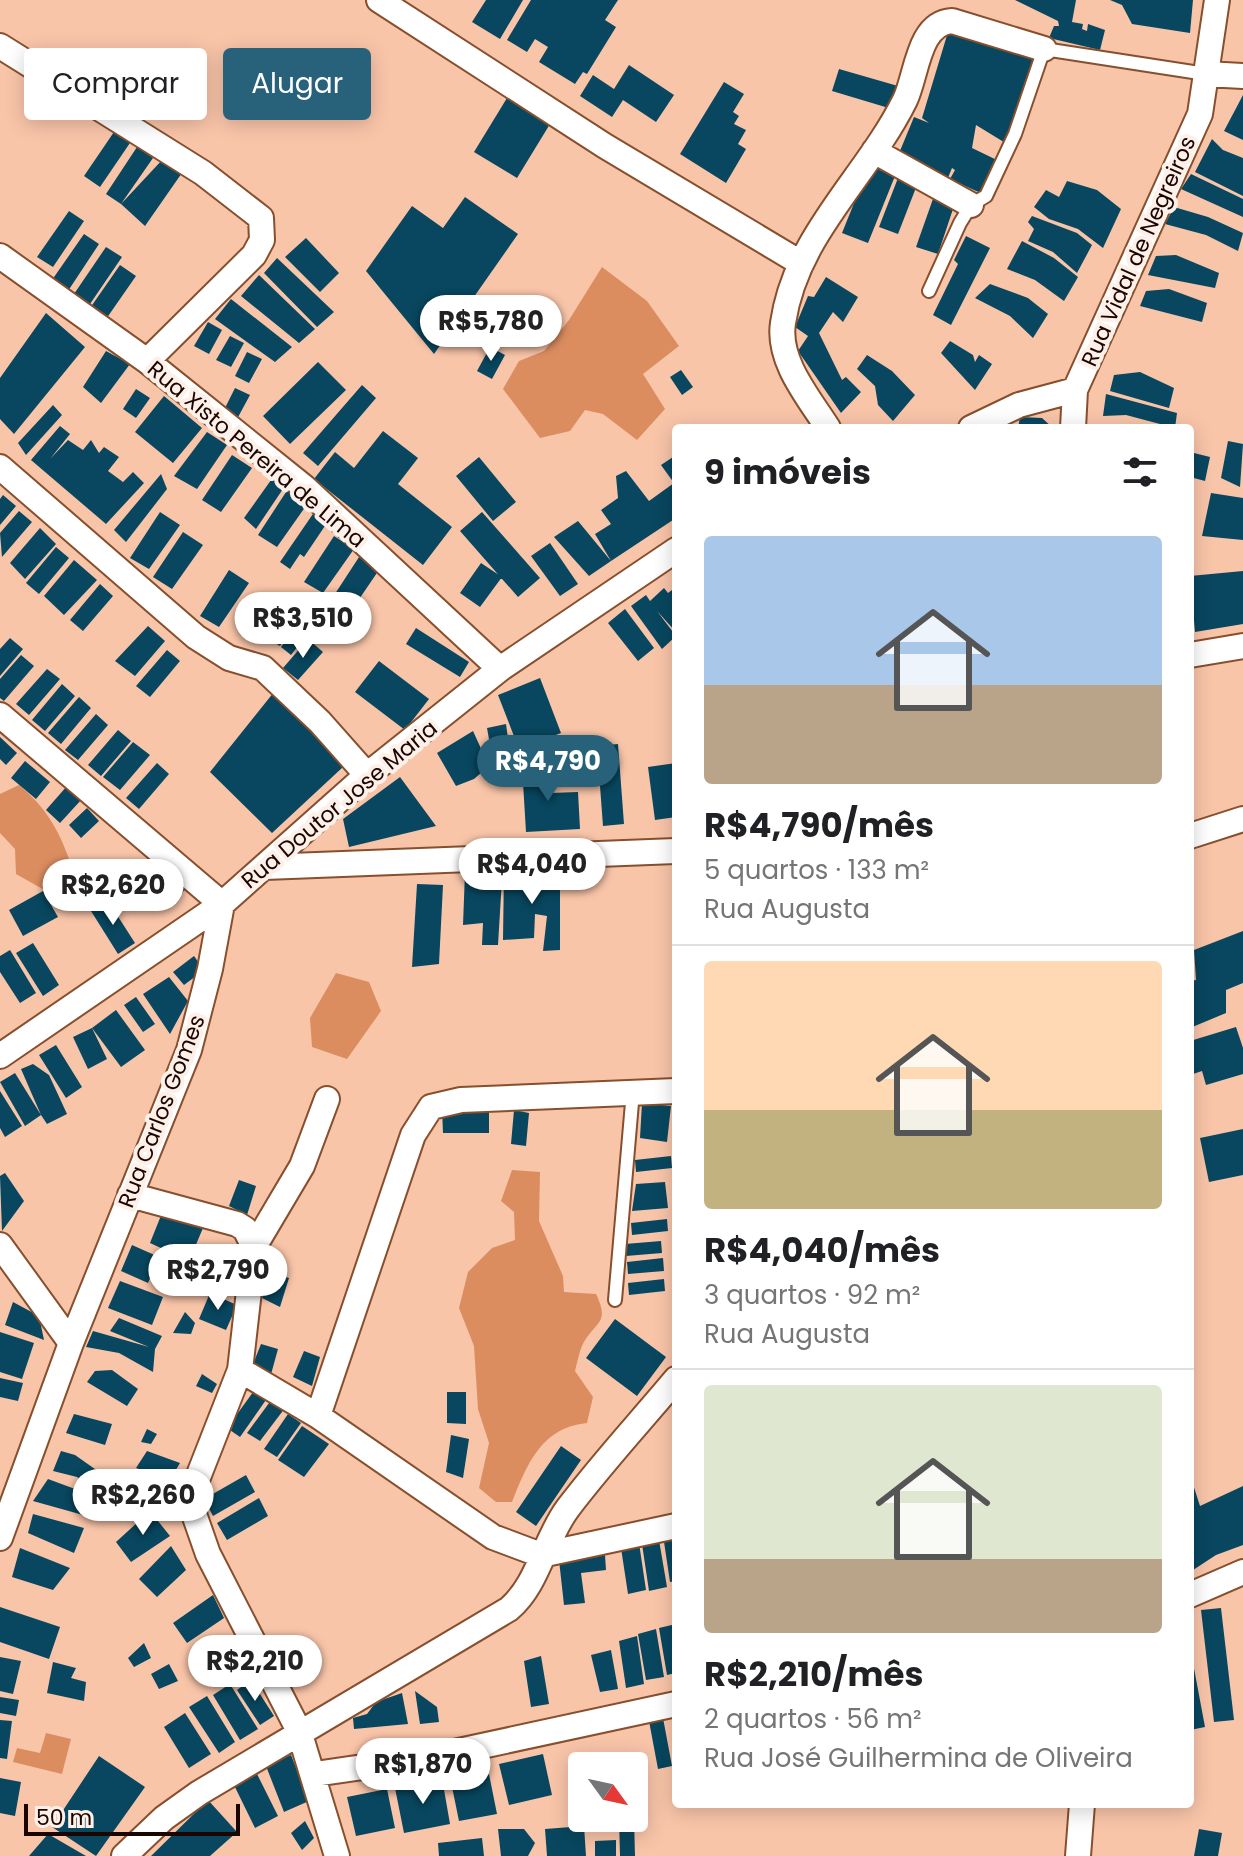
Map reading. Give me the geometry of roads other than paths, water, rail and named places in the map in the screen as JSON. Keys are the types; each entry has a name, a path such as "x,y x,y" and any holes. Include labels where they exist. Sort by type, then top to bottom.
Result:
{"street":[{"path":"379,0 605,146 799,262"},
{"name":"Rua Vidal de Negreiros","path":"1073,424 1075,390 1195,126 1217,0"},
{"path":"826,424 791,368 783,344 782,325 799,262 905,99 926,36 938,24 952,21 1044,49"},
{"path":"0,46 203,173 261,218 262,240 243,269 147,361"},
{"path":"1206,74 1243,76"},
{"path":"874,151 971,205"},
{"name":"Rua Xisto Pereira de Lima","path":"0,256 147,361 304,487 500,669"},
{"path":"979,424 1019,405 1075,390"},
{"path":"0,467 196,637 229,658 263,668 320,722 367,775"},
{"name":"Rua Doutor Jose Maria","path":"0,1056 222,904 367,775 500,669 672,553"},
{"path":"1194,654 1243,646"},
{"path":"0,715 222,904"},
{"path":"1194,835 1243,819"},
{"path":"265,867 672,851"},
{"name":"Rua Carlos Gomes","path":"0,1538 71,1343 189,1050 210,969 222,904"},
{"path":"318,1416 413,1135 431,1107 461,1100 672,1091"},
{"path":"327,1099 302,1166 254,1247 240,1370 193,1490 194,1514 208,1554 299,1731 315,1774 337,1856"},
{"path":"130,1195 237,1224 245,1229 254,1247"},
{"path":"0,1245 71,1343"},
{"path":"240,1370 318,1416 537,1566 672,1527"},
{"path":"124,1856 188,1802 299,1731 509,1609 522,1598 567,1510 672,1384"},
{"path":"1194,1593 1243,1572"},
{"path":"315,1774 431,1757 672,1705"},
{"path":"1078,1856 1082,1808"}],"lane":[{"path":"929,291 971,205 986,196 1023,118 1044,49 1206,74"},
{"path":"615,1300 633,1091"}]}
